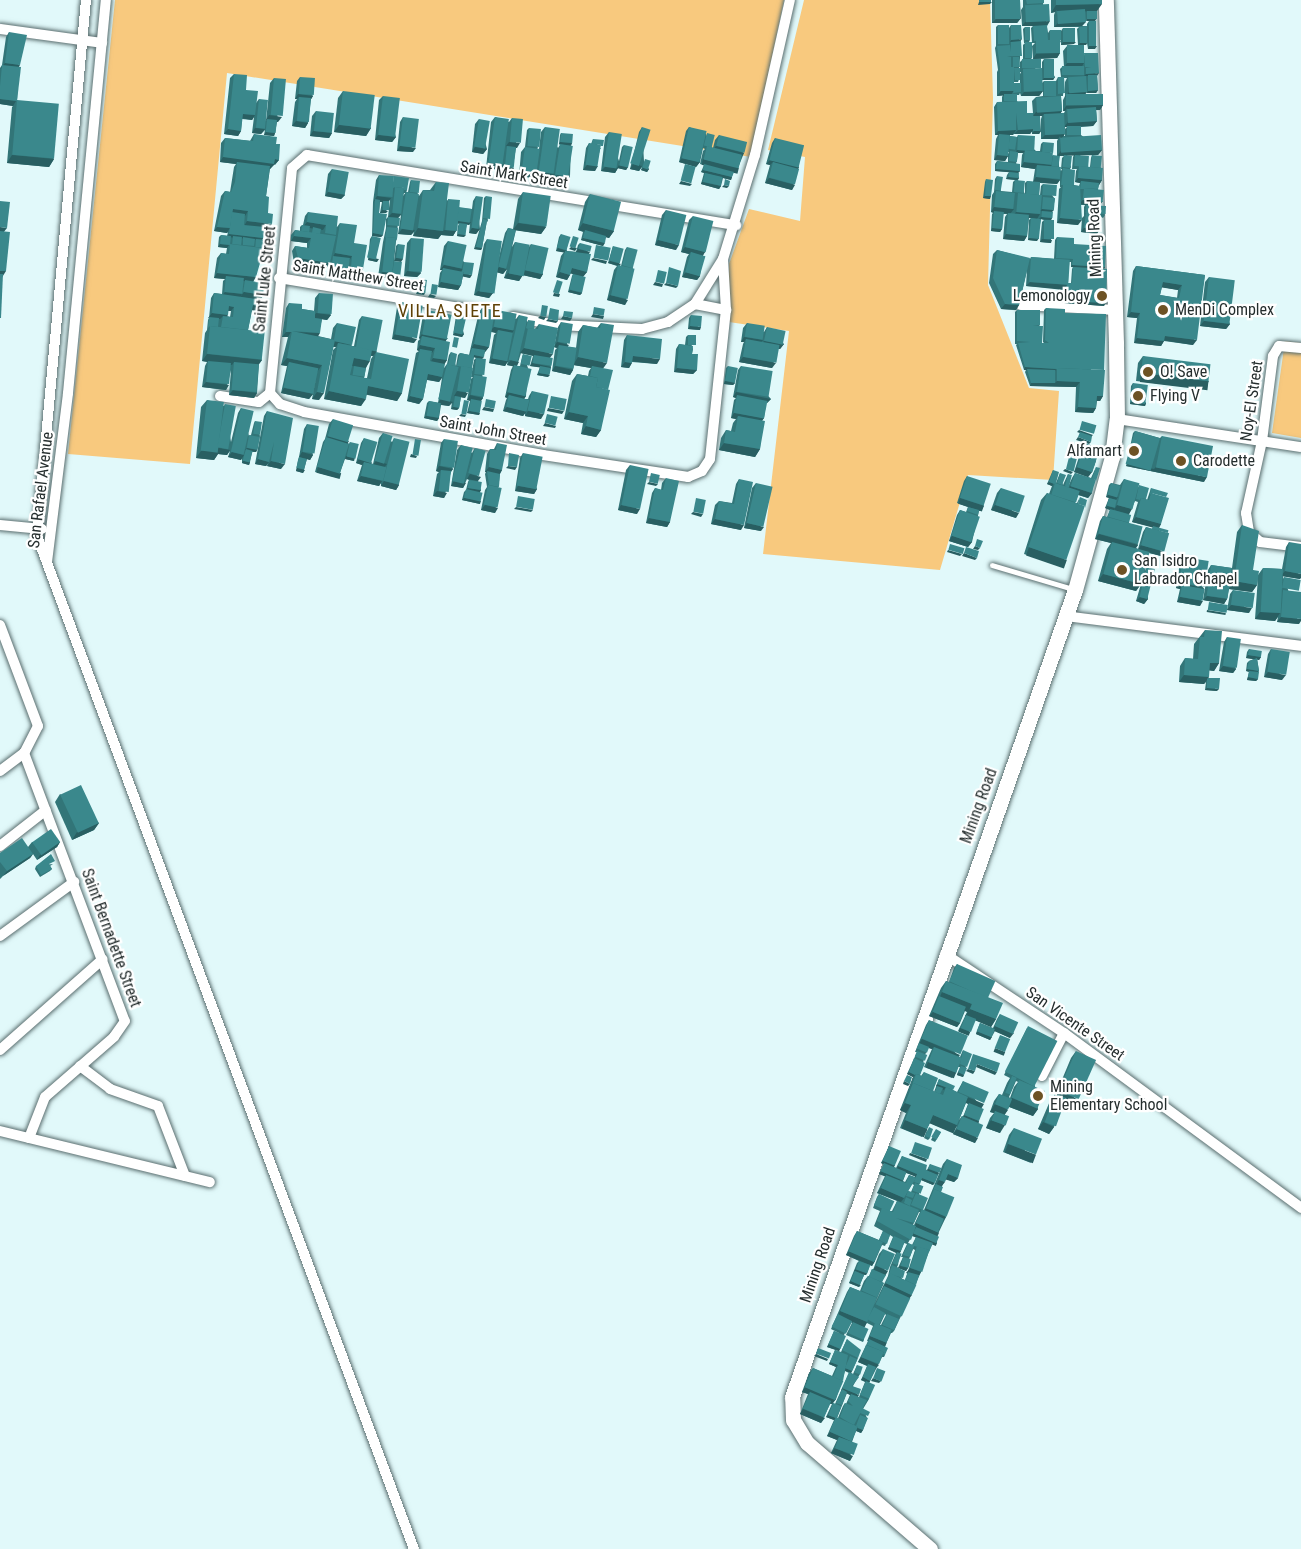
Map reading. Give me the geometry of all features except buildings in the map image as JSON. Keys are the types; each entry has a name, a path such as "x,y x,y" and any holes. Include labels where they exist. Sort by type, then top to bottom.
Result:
{"street":[{"name":"San Rafael Avenue","path":"47,562 36,528 86,0"},
{"name":"San Rafael Avenue","path":"47,562 68,393 106,0"},
{"path":"695,304 726,310 723,259 736,225 790,0"},
{"name":"Mining Road","path":"930,1549 818,1455 798,1432 791,1409 795,1386 945,954 1075,590 1101,500 1117,419 1116,310 1106,0"},
{"path":"0,29 102,43"},
{"name":"Saint Mark Street","path":"292,168 307,155 736,225"},
{"name":"Saint Luke Street","path":"270,393 279,278 292,168"},
{"path":"65,223 84,225"},
{"name":"Saint Matthew Street","path":"279,278 557,325 642,329 668,322 695,304 723,259"},
{"path":"1021,305 1116,310"},
{"name":"Saint John Street","path":"270,393 280,404 304,412 543,455 688,477 702,471 710,459 726,310"},
{"name":"Noy-El Street","path":"1301,348 1278,346 1272,356 1262,441 1246,513 1249,532 1260,542 1301,547"},
{"path":"49,390 68,393"},
{"path":"220,396 259,402 270,393"},
{"path":"1117,419 1301,447"},
{"path":"0,525 51,530"},
{"path":"47,562 414,1549"},
{"path":"1065,616 1301,646"},
{"path":"0,626 36,716 34,738 24,753 0,771"},
{"name":"Saint Bernadette Street","path":"24,753 123,1008 125,1024 45,1097 29,1138"},
{"path":"0,846 46,810"},
{"path":"0,935 74,882"},
{"name":"San Vicente Street","path":"945,954 1064,1033 1301,1208"},
{"path":"0,1050 103,959"},
{"path":"1041,1076 1064,1033"},
{"path":"80,1066 110,1089 158,1106 185,1176"},
{"path":"0,1131 210,1182"}],"lane":[{"path":"992,565 1075,590"}],"shaded area":[{"path":"115,0 784,0 751,157 227,73 190,464 68,454"},
{"path":"804,0 990,0 993,98 988,285 1029,388 1059,391 1053,480 968,475 940,570 763,554 789,331 729,322 729,264 749,209 800,221 805,157 768,150"},
{"path":"1285,341 1301,343 1301,438 1272,433"}],"place":[{"name":"Lemonology","path":"1102,296"},
{"name":"MenDi Complex","path":"1163,310"},
{"name":"O! Save","path":"1148,372"},
{"name":"Flying V","path":"1138,396"},
{"name":"Alfamart","path":"1134,451"},
{"name":"Carodette","path":"1181,461"},
{"name":"San Isidro Labrador Chapel","path":"1122,570"},
{"name":"Mining Elementary School","path":"1038,1096"}],"district":[{"name":"VILLA SIETE","path":"450,311"}]}
